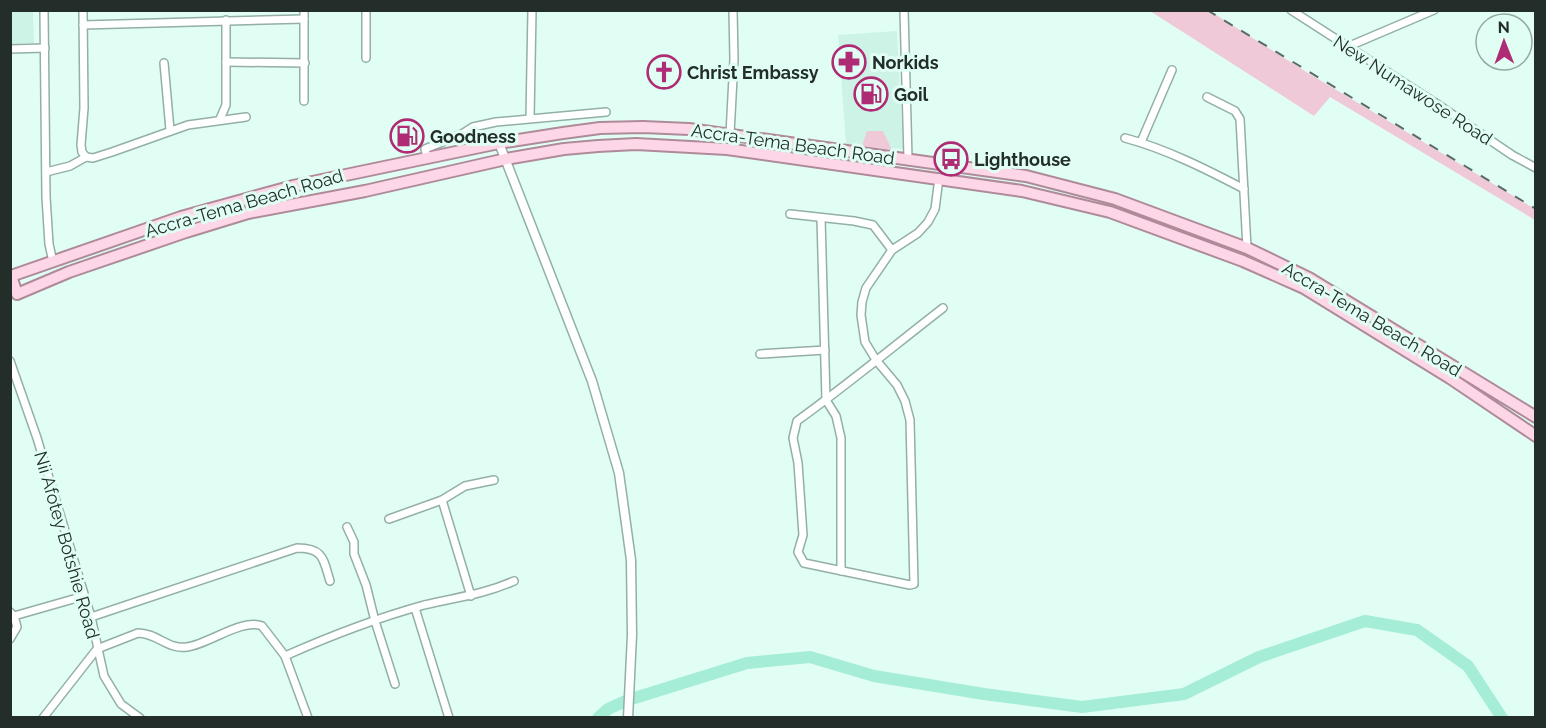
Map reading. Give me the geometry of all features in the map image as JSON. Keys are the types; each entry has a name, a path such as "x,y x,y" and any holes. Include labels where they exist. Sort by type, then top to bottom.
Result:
{"main road":[{"name":"Accra-Tema Beach Road","path":"11,276 181,217 293,186 500,143 600,128 643,127 730,134 793,145 1026,177 1115,199 1247,248 1309,278 1536,417"},
{"path":"727,149 730,134"},
{"name":"Accra-Tema Beach Road","path":"14,296 69,272 248,213 365,191 506,159 598,146 657,145 727,149 1022,191 1099,209 1244,261 1304,288 1450,378 1536,436"},
{"path":"11,276 14,296"}],"street":[{"path":"44,10 46,172 49,244 53,262"},
{"path":"83,10 84,108 81,145 86,157 93,159 170,130 220,119 246,117"},
{"path":"366,10 366,58"},
{"path":"530,118 532,10"},
{"path":"730,134 734,59 733,10"},
{"path":"904,10 908,159"},
{"name":"New Numawose Road","path":"1292,10 1512,155 1536,168"},
{"path":"1347,47 1434,10"},
{"path":"83,24 226,20 304,15 304,100"},
{"path":"220,119 226,105 226,20"},
{"path":"10,49 45,48"},
{"path":"226,62 305,63"},
{"path":"164,63 170,130"},
{"path":"1141,142 1172,70"},
{"path":"1207,97 1238,114 1247,248"},
{"path":"427,158 425,149 473,127 530,118 606,112"},
{"path":"1125,138 1141,142 1209,171 1244,189"},
{"path":"500,143 592,381 619,473 632,560 628,717"},
{"path":"46,172 70,166 86,157"},
{"path":"939,178 935,209 928,222 918,233 892,250 866,288 862,302 862,330 865,342 876,360 897,385 905,401 910,420 915,581 913,585 910,585 804,564 798,552 803,535 798,463 793,438 797,421 826,400 876,360 943,308"},
{"path":"790,214 854,220 873,225 892,250"},
{"path":"822,218 826,400 836,416 840,432 841,571"},
{"path":"760,354 825,350"},
{"name":"Nii Afotey Botshie Road","path":"10,361 37,438 91,618 104,676 122,704 140,717"},
{"path":"388,519 442,500 465,486 494,480"},
{"path":"442,500 471,596"},
{"path":"347,527 354,542 354,554 366,585 395,684"},
{"path":"91,618 297,548 318,551 330,580"},
{"path":"285,656 375,621 415,608 471,596 514,581"},
{"path":"10,639 17,627 12,614 84,596"},
{"path":"415,608 449,717"},
{"path":"43,717 97,649 138,633 151,634 170,646 187,647 208,641 239,627 257,624 262,626 285,656 308,717"}],"shaded area":[{"path":"10,11 33,11 34,43 11,46"},
{"path":"1150,11 1210,11 1308,73 1535,209 1535,220 1330,97 1314,116"},
{"path":"897,31 903,149 846,144 838,35"},
{"path":"867,131 883,131 892,150 862,146"}],"waterway":[{"path":"598,718 608,709 628,700 747,663 810,657 874,676 1082,707 1184,694 1259,657 1365,621 1417,630 1468,666 1502,718"}],"railway":[{"path":"1207,10 1536,209"}],"place":[{"name":"Norkids","path":"849,62"},
{"name":"Christ Embassy","path":"664,72"},
{"name":"Goil","path":"871,94"},
{"name":"Goodness","path":"407,136"},
{"name":"Lighthouse","path":"951,159"}]}
